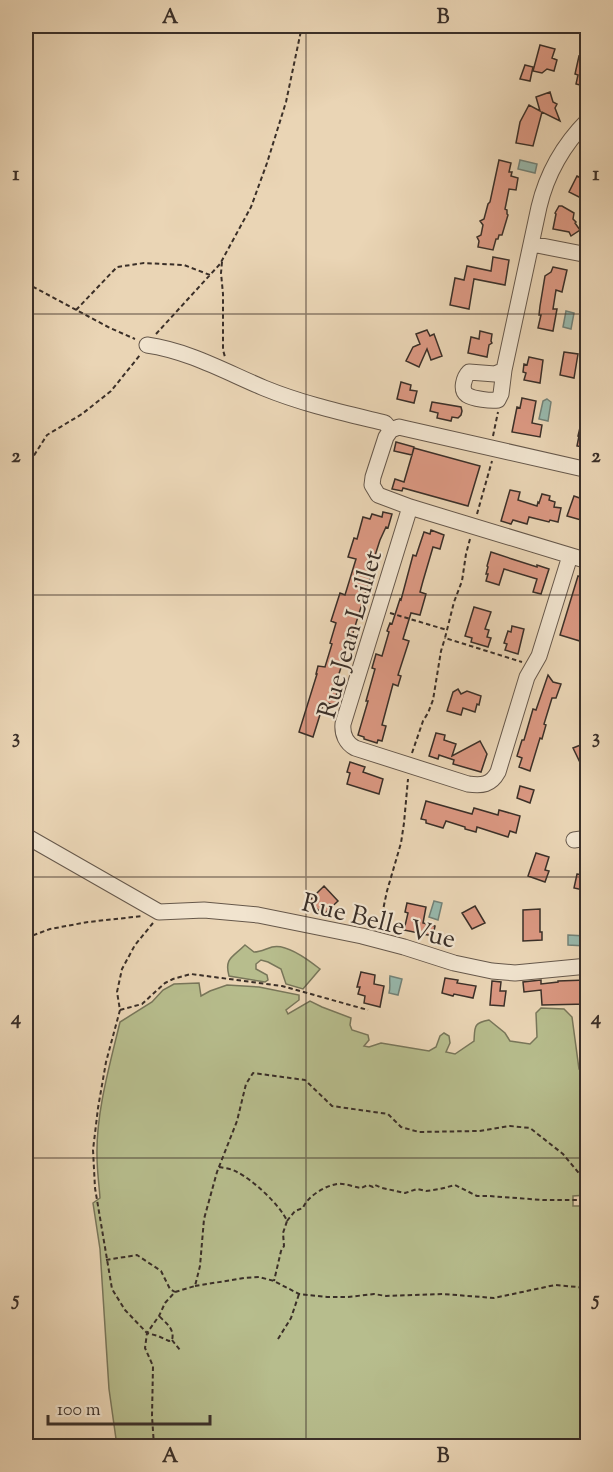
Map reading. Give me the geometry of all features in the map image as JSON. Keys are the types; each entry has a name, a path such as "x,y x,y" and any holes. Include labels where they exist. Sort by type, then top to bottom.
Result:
{"street":[{"path":"504,370 495,374 471,372 467,374 464,390 466,394 492,400 498,399 501,394 504,370 541,197 558,157 588,120"},
{"path":"532,244 588,255"},
{"path":"147,345 168,348 266,389 322,408 385,423 391,430"},
{"path":"588,470 399,427 391,430 386,437 372,484 382,498 588,561"},
{"name":"Rue Jean Laillet","path":"410,507 343,733 350,745 355,748 468,784 489,783 495,779 527,677 539,656 570,556"},
{"path":"26,836 159,912"},
{"name":"Rue Belle Vue","path":"159,912 204,910 258,915 376,940 454,963 492,971 515,973 588,966"}],"path":[{"path":"26,468 47,435 82,414 111,391 147,345 222,259 250,207 267,164 286,102 303,26"},
{"path":"222,259 220,273 223,294 223,350 227,364 236,375"},
{"path":"75,310 117,267 144,263 184,265 210,275"},
{"path":"26,283 147,345"},
{"path":"376,940 403,834 410,759 433,700 440,658 454,602 462,581 466,554 494,448 498,399"},
{"path":"380,610 447,630"},
{"path":"445,638 533,666"},
{"path":"26,938 50,929 88,922 139,918 159,912"},
{"path":"159,912 135,945 122,969 117,992 120,1010 106,1062 93,1150 95,1188 112,1288 125,1310 147,1333 172,1340"},
{"path":"120,1010 142,1004 173,978 191,974 282,986 368,1010"},
{"path":"195,1286 200,1266 204,1220 219,1167 237,1120 246,1084 253,1072 305,1080 332,1106 388,1114 401,1128 419,1132 479,1131 510,1126 530,1128 563,1154 588,1186 587,1200 543,1200 477,1197 455,1185 426,1191 417,1189 405,1193 375,1185 358,1188 339,1184 324,1189 306,1201 303,1208 295,1211 287,1221 283,1233 284,1246 274,1281"},
{"path":"219,1167 235,1171 250,1179 269,1197 287,1221"},
{"path":"106,1259 138,1255 162,1271 170,1289 175,1292"},
{"path":"154,1446 153,1366 145,1348 147,1333 165,1303 175,1292 195,1286 244,1278 274,1281 299,1294 327,1297 443,1294 494,1298 555,1285 588,1288"},
{"path":"278,1339 291,1318 299,1294"},
{"path":"159,1316 171,1328 172,1340 180,1350"}],"green space":[{"path":"245,945 254,952 278,946 298,954 320,969 303,989 286,984 281,969 261,960 256,964 256,969 267,975 268,980 265,982 229,976 229,961"},
{"path":"199,983 201,996 227,985 259,987 299,995 299,1000 286,1010 288,1014 310,1001 351,1018 352,1030 368,1035 369,1040 364,1046 369,1047 381,1043 429,1051 436,1047 440,1036 444,1033 449,1036 450,1043 446,1052 455,1054 474,1041 477,1024 489,1020 505,1033 510,1041 530,1044 537,1037 536,1013 541,1008 564,1009 572,1017 579,1069 588,1074 587,1195 573,1196 573,1206 587,1206 587,1446 117,1446 109,1389 100,1249 93,1203 100,1198 97,1139 101,1105 120,1022 152,1002 163,990 174,984"}],"water":[{"path":"520,160 537,164 535,173 518,169"},
{"path":"566,311 574,313 571,329 563,327"},
{"path":"547,399 551,402 548,421 539,419 543,401"},
{"path":"434,901 442,903 438,920 429,917"},
{"path":"568,935 586,936 586,946 568,945"},
{"path":"390,976 402,979 398,995 389,993"}],"building":[{"path":"540,45 555,49 552,58 557,60 554,71 547,69 542,73 533,71"},
{"path":"579,56 588,58 588,87 576,84 578,75 575,74"},
{"path":"525,65 533,67 530,81 520,79"},
{"path":"550,92 553,102 557,104 555,108 560,121 542,112 533,146 516,143 520,122 529,105 540,111 536,97"},
{"path":"499,160 511,163 509,172 512,172 511,176 518,178 516,190 509,189 505,209 508,215 502,235 496,239 493,250 478,247 477,237 481,235 483,225 480,221 484,219 490,202"},
{"path":"577,176 588,182 588,193 585,192 581,198 569,192"},
{"path":"559,206 574,213 573,219 580,230 571,236 569,232 553,229 555,213"},
{"path":"493,257 509,260 505,285 474,279 469,309 450,305 455,278 464,280 467,266 491,271"},
{"path":"553,267 567,270 562,292 556,290 553,309 557,309 553,331 538,328 545,276 551,272"},
{"path":"427,330 430,336 434,334 442,356 431,360 427,349 419,367 406,361 413,347 420,344 416,334"},
{"path":"480,331 492,334 492,343 489,345 487,357 468,353 471,337 479,339"},
{"path":"564,352 578,354 574,378 560,375"},
{"path":"529,357 543,360 540,383 524,380 526,373 523,372 524,364 527,365"},
{"path":"401,382 411,385 410,390 417,391 414,403 397,399"},
{"path":"522,398 536,401 532,423 542,425 540,437 512,432 517,407 520,408"},
{"path":"432,402 461,407 461,415 458,418 452,417 451,421 437,418 438,413 430,411"},
{"path":"583,415 588,416 588,448 577,446"},
{"path":"396,442 414,447 412,455 394,451"},
{"path":"414,448 480,466 468,506 403,488 402,491 392,489 395,479 404,482"},
{"path":"510,490 520,492 518,500 537,506 542,494 550,496 549,500 555,502 554,507 561,508 558,522 529,517 527,524 513,520 511,524 501,521"},
{"path":"574,496 588,501 584,511 588,511 588,522 567,516"},
{"path":"383,512 392,514 388,528 386,527 380,540 335,686 338,688 336,696 340,697 337,706 324,702 313,737 299,732 318,666 325,667 332,644 330,643 336,623 331,621 340,593 345,595 356,559 348,557 354,538 357,539 363,517 370,519 372,514 382,517"},
{"path":"431,530 444,535 440,549 433,547 420,592 426,594 420,615 411,613 403,639 409,641 398,675 401,676 398,686 393,684 382,725 386,726 382,741 378,740 377,743 358,735 375,669 372,668 376,654 382,656 389,632 387,631 401,600 413,555 416,556 424,532 430,534"},
{"path":"491,552 549,569 541,594 533,592 537,579 504,569 499,585 486,581"},
{"path":"578,576 588,579 588,629 583,642 560,635"},
{"path":"474,607 491,612 485,629 489,630 487,637 491,638 488,647 471,642 472,638 465,636"},
{"path":"512,626 524,629 518,654 505,650 507,644 504,643"},
{"path":"548,675 553,682 561,684 556,698 552,698 542,739 540,738 530,771 519,767 522,758 517,756 533,709 536,710"},
{"path":"458,689 461,694 467,691 481,696 475,712 463,708 461,715 447,711 453,692"},
{"path":"436,733 445,735 444,740 456,744 452,756 480,741 487,754 481,772 453,764 454,760 439,755 438,759 429,756"},
{"path":"588,742 588,779 573,748"},
{"path":"350,762 365,767 363,772 383,779 379,794 347,784"},
{"path":"520,786 534,790 530,803 517,798"},
{"path":"426,801 472,814 474,808 498,815 499,810 520,816 516,833 510,831 508,837 477,827 476,832 446,821 443,828 426,823 426,820 421,819"},
{"path":"536,853 549,857 545,870 549,871 545,882 528,876"},
{"path":"577,874 588,876 588,891 574,888"},
{"path":"324,886 338,901 323,915 309,901"},
{"path":"407,903 426,907 423,923 435,926 433,936 404,930 408,913 405,912"},
{"path":"475,906 485,923 472,929 462,913"},
{"path":"540,909 542,940 523,941 523,910"},
{"path":"361,972 375,975 374,984 384,986 380,1007 364,1003 365,996 358,994 360,987 357,987"},
{"path":"445,978 458,980 457,983 476,986 473,998 442,993"},
{"path":"541,980 541,984 586,980 587,1004 542,1005 541,990 524,992 523,982"},
{"path":"492,981 501,982 500,991 506,991 504,1006 490,1005"}]}
